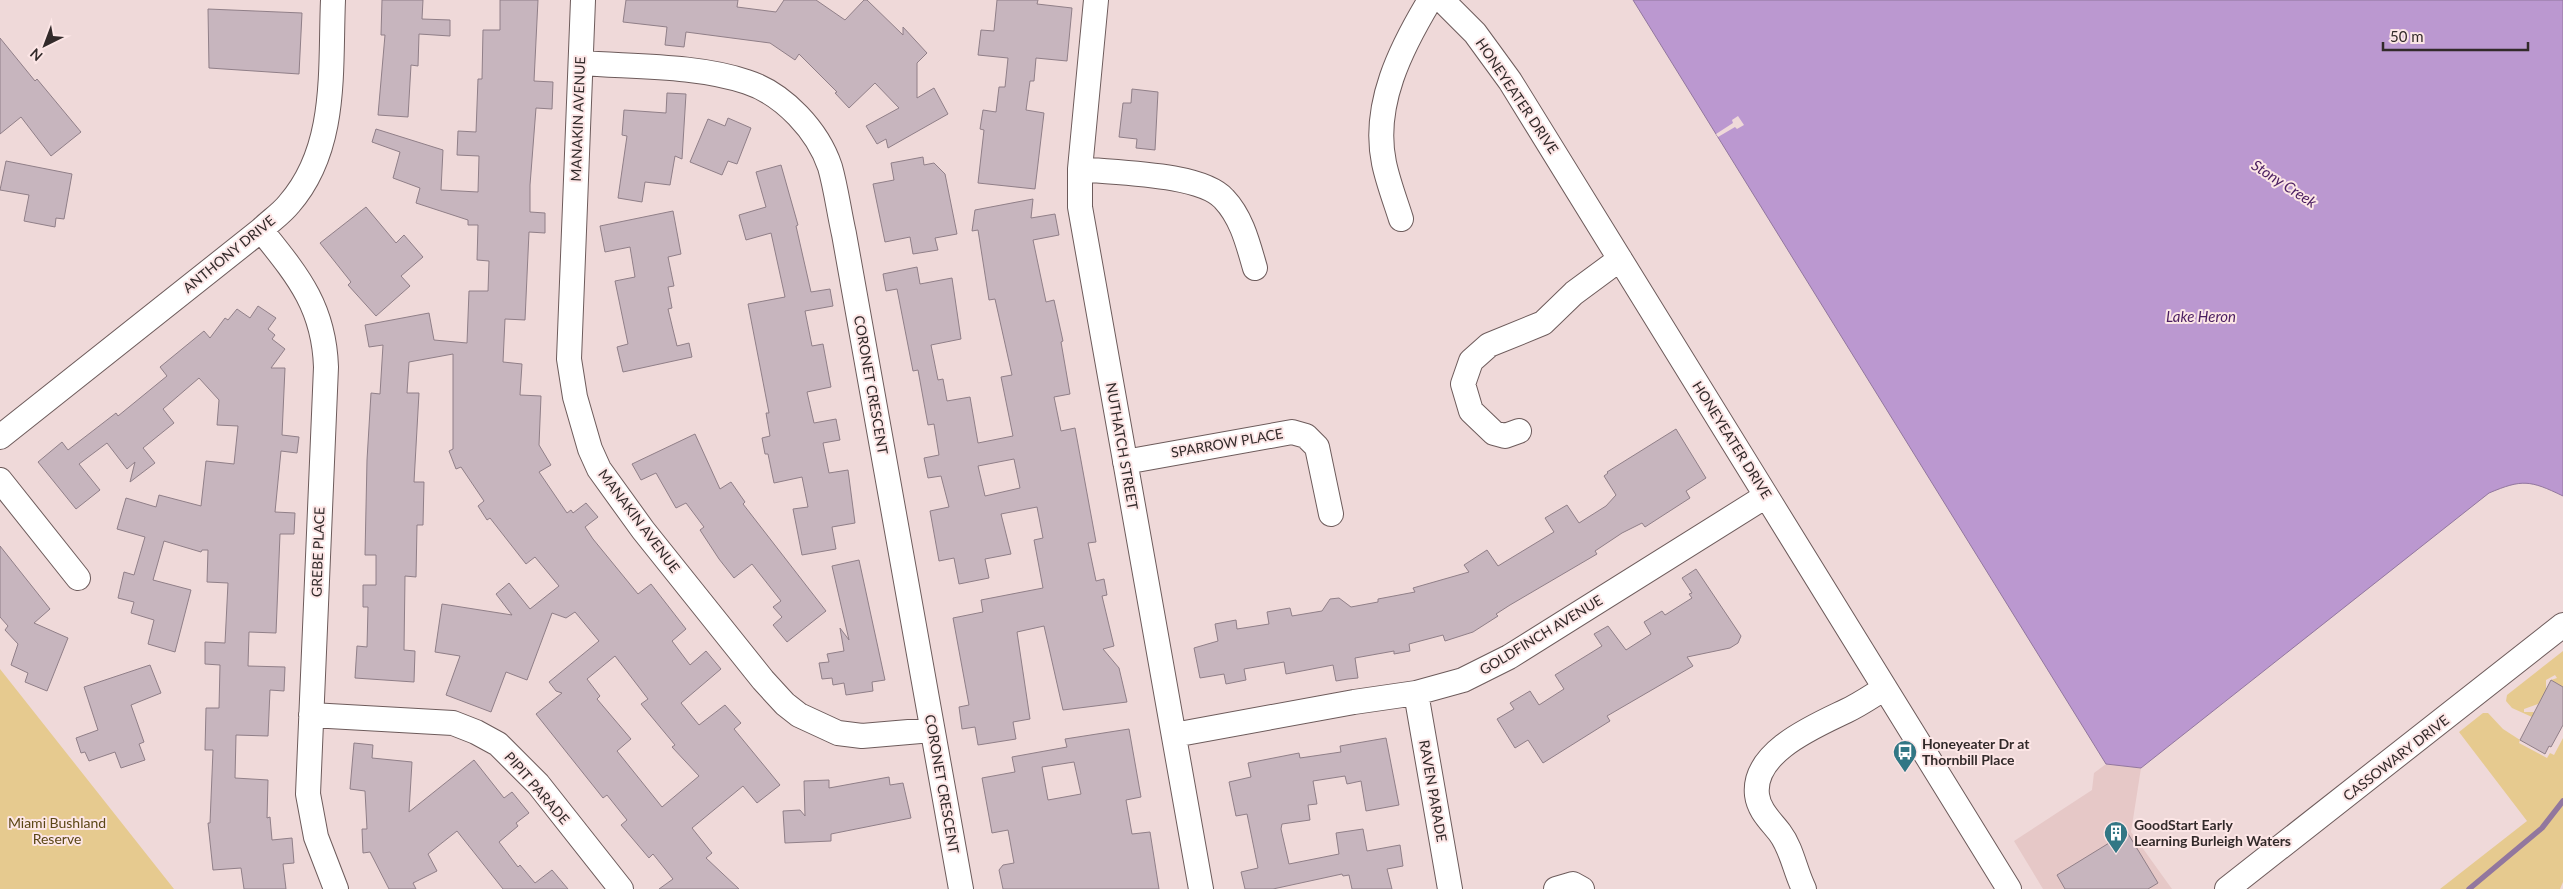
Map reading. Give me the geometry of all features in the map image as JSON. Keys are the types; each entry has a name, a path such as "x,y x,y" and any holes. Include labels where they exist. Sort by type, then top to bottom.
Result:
{"street":[{"name":"ANTHONY DRIVE","path":"0,437 261,230 289,205 302,188 323,144 328,109 333,0"},
{"name":"MANAKIN AVENUE","path":"583,0 569,359 576,397 590,449 599,469 643,530 763,680 785,704 799,715 838,732 862,736 932,730"},
{"name":"NUTHATCH STREET","path":"1096,0 1080,169 1080,207 1201,889"},
{"path":"1402,219 1384,162 1386,99 1393,73 1403,49 1430,0"},
{"name":"HONEYEATER DRIVE","path":"1442,0 1475,33 1499,64 2008,889"},
{"name":"CORONET CRESCENT","path":"581,63 717,74 749,82 773,95 790,108 807,126 820,146 829,166 844,234 961,889"},
{"path":"1080,169 1183,180 1215,192 1224,198 1245,233 1255,268"},
{"name":"GREBE PLACE","path":"261,230 293,269 308,292 318,316 325,342 308,794 316,836 336,889"},
{"path":"1519,431 1506,436 1494,433 1471,411 1463,384 1471,361 1489,345 1543,324 1574,293 1620,259"},
{"name":"SPARROW PLACE","path":"1125,462 1292,432 1306,436 1317,447 1331,514"},
{"path":"0,480 78,578"},
{"name":"GOLDFINCH AVENUE","path":"1174,734 1416,693 1464,680 1499,662 1766,496"},
{"name":"CASSOWARY DRIVE","path":"2227,889 2563,625"},
{"path":"1804,889 1782,834 1761,808 1756,785 1772,757 1793,739 1885,688"},
{"name":"RAVEN PARADE","path":"1416,693 1450,889"},
{"name":"PIPIT PARADE","path":"311,715 452,723 476,732 498,744 538,784 621,889"},
{"path":"1556,889 1573,884 1582,889"}],"shaded area":[{"path":"2106,764 2141,768 2131,832 2172,889 2043,889 2014,841 2092,790 2094,773"}],"green space":[{"path":"2563,651 2563,687 2551,680 2557,678 2555,675 2546,680 2546,691 2538,704 2524,709 2524,712 2534,712 2532,717 2512,708 2506,701 2507,695"},
{"name":"Miami Bushland Reserve","path":"0,669 174,889 0,889"},
{"path":"2483,713 2488,713 2503,729 2520,740 2519,743 2547,758 2550,753 2554,755 2563,738 2563,882 2560,889 2440,889 2527,821 2459,732"}],"water":[{"name":"Lake Heron","path":"1633,0 2563,0 2563,496 2534,484 2526,483 2510,485 2489,493 2141,768 2106,764"}],"pier":[{"path":"1738,116 1744,125 1737,129 1735,127 1718,137 1716,134 1733,123 1732,120"}],"building":[{"path":"382,0 423,0 422,19 450,20 450,36 419,34 418,66 411,65 408,117 378,115 385,35 381,35"},
{"path":"500,0 538,0 534,81 553,82 552,109 536,108 530,185 530,212 545,213 545,233 529,232 525,320 505,319 503,362 522,364 520,395 541,396 539,445 551,465 539,472 567,513 571,510 573,513 586,503 598,517 585,527 593,539 638,594 651,584 686,629 672,641 690,665 706,651 721,669 681,703 699,725 725,705 741,723 734,729 780,785 757,803 743,786 692,828 712,853 706,858 739,889 659,889 673,879 653,854 649,858 621,825 627,820 607,795 603,798 536,714 562,693 556,691 549,682 599,641 575,612 566,618 552,613 527,680 506,672 491,712 446,695 460,656 435,652 442,604 512,615 496,594 509,583 530,609 559,586 535,557 526,564 490,518 487,520 478,506 484,501 461,467 456,469 449,451 453,449 453,354 409,362 407,393 419,393 414,482 424,482 423,525 417,525 416,577 405,576 404,650 415,651 414,682 355,678 357,646 367,647 368,607 363,607 363,585 376,585 376,555 365,555 367,460 371,393 380,394 383,345 369,347 365,325 429,313 434,340 467,343 469,291 488,291 489,261 477,260 478,225 468,225 468,220 416,203 420,188 393,178 400,152 372,142 376,129 443,150 441,190 478,192 479,156 457,155 458,131 476,132 478,79 482,79 483,30 500,30","holes":["615,656 648,699 641,704 675,745 672,747 699,776 662,807 617,751 631,739 597,699 600,696 587,679"]},
{"path":"626,0 738,0 737,7 776,12 784,0 816,0 845,20 864,0 867,0 903,35 903,27 927,53 917,63 917,98 934,88 948,114 888,148 886,139 877,144 866,126 899,108 875,83 849,108 835,93 837,92 799,54 795,60 770,43 686,32 684,47 665,45 667,27 623,22"},
{"path":"997,0 1038,0 1037,4 1072,8 1067,61 1036,58 1034,81 1030,81 1026,110 1044,113 1035,189 978,183 984,130 980,129 983,110 996,112 999,87 1005,87 1008,58 978,55 981,30 994,31"},
{"path":"208,9 302,13 299,74 209,68"},
{"path":"0,38 35,81 37,79 81,132 51,156 21,117 0,134"},
{"path":"1132,89 1158,92 1155,150 1136,148 1137,139 1119,137 1123,103 1131,103"},
{"path":"667,93 686,94 682,159 675,156 670,185 645,182 642,202 618,198 627,136 622,135 624,110 666,113"},
{"path":"728,118 751,128 737,164 728,161 722,175 690,162 708,119 725,126"},
{"path":"923,157 924,165 934,163 945,174 957,234 935,238 938,250 913,254 910,237 885,242 873,184 894,180 891,163"},
{"path":"6,161 72,174 64,219 56,218 55,227 24,221 29,195 0,190"},
{"path":"781,165 798,225 796,226 811,292 830,289 833,306 805,311 812,346 823,344 831,387 807,392 814,423 836,419 840,440 823,443 829,473 848,470 855,523 832,527 836,549 802,555 793,509 808,507 802,477 774,483 768,454 765,454 762,438 770,436 766,413 769,413 748,304 785,297 771,233 746,240 739,215 766,207 756,172"},
{"path":"1033,199 1031,218 1055,214 1059,235 1033,240 1046,302 1054,300 1063,341 1061,342 1070,394 1054,397 1061,431 1075,428 1096,542 1088,543 1096,581 1104,579 1107,595 1102,596 1114,646 1103,649 1119,668 1127,702 1063,710 1044,626 1017,632 1030,719 1013,722 1016,739 978,745 975,727 962,729 959,707 969,705 953,618 983,612 981,600 1043,588 1034,540 1043,538 1037,507 1001,514 1011,554 985,559 989,578 959,584 954,558 939,561 930,511 949,507 941,476 928,478 924,458 939,455 934,424 928,425 918,370 913,371 897,289 886,291 883,274 917,267 920,284 952,278 961,339 931,345 938,380 943,379 947,401 970,397 978,443 1013,436 1001,377 1012,375 995,299 989,300 978,230 972,231 975,210","holes":["1014,459 1020,488 985,496 978,466"]},
{"path":"366,207 396,243 404,235 423,257 401,276 410,286 376,316 348,285 351,282 320,243"},
{"path":"673,211 681,254 668,257 674,286 668,287 672,308 668,309 677,346 689,343 692,357 623,372 617,347 628,344 615,281 635,277 630,247 605,252 600,226"},
{"path":"258,306 276,318 268,329 275,335 272,339 285,349 271,368 285,368 282,435 299,437 297,453 281,451 275,512 295,513 294,534 280,534 276,633 249,632 248,666 285,667 284,691 270,690 268,736 236,735 235,778 268,780 267,818 270,817 272,840 292,838 294,863 283,864 286,889 244,889 241,868 213,870 208,823 210,823 213,750 205,750 206,708 219,708 220,665 205,664 205,642 225,643 228,583 207,582 208,550 202,550 201,552 164,541 153,580 191,590 175,652 148,644 154,620 131,613 134,602 118,598 124,572 134,575 145,537 117,529 126,498 156,507 159,495 201,506 206,461 234,464 238,426 217,425 219,400 199,378 163,409 174,423 143,448 155,463 130,482 135,462 127,469 107,443 79,464 100,490 76,509 38,462 62,442 68,450 116,413 118,416 167,376 160,367 204,331 210,338 225,318 228,320 237,309 250,318"},
{"path":"1676,429 1706,478 1686,491 1690,498 1645,527 1642,523 1622,533 1595,551 1597,554 1510,605 1496,614 1498,616 1473,632 1445,641 1443,635 1409,644 1410,651 1394,654 1394,651 1355,658 1358,678 1336,681 1333,665 1286,674 1284,662 1244,669 1246,680 1226,684 1224,674 1200,678 1194,648 1218,641 1215,624 1236,620 1237,629 1269,624 1267,612 1290,608 1292,616 1322,611 1330,599 1339,598 1351,607 1378,602 1378,599 1415,592 1413,588 1469,572 1464,565 1487,550 1498,566 1554,532 1545,518 1567,505 1579,523 1606,506 1616,495 1604,476 1607,472"},
{"path":"695,434 720,489 731,482 745,502 743,504 826,611 787,642 773,625 782,617 773,607 781,601 752,564 734,578 700,530 704,527 686,503 676,508 656,473 641,480 632,464"},
{"path":"0,546 50,609 34,623 68,638 47,691 25,682 28,673 11,665 18,644 5,630 8,626 0,617"},
{"path":"859,560 885,680 872,682 873,691 846,695 844,683 833,685 832,678 822,679 819,663 829,662 827,654 844,651 840,628 849,640 832,566"},
{"path":"1696,569 1741,636 1738,643 1730,648 1687,657 1693,666 1607,716 1610,721 1543,763 1528,740 1515,748 1497,719 1514,709 1510,703 1530,691 1539,705 1564,689 1555,675 1602,646 1594,634 1608,626 1626,650 1651,634 1644,622 1662,611 1665,615 1692,598 1689,594 1692,593 1682,578"},
{"path":"150,665 161,693 131,705 144,742 139,744 145,760 121,768 115,752 89,761 85,752 81,753 76,738 98,730 84,687"},
{"path":"2551,680 2563,687 2563,725 2545,754 2520,740"},
{"path":"1129,729 1141,797 1126,800 1132,834 1150,832 1159,889 1003,889 999,870 1003,865 1014,863 1008,830 992,833 982,778 1015,772 1012,757 1067,747 1065,739","holes":["1074,762 1081,794 1048,800 1042,767"]},
{"path":"1386,738 1399,805 1366,811 1361,781 1347,784 1345,776 1313,781 1317,804 1308,805 1310,820 1282,824 1281,829 1289,864 1339,854 1336,833 1363,829 1367,851 1400,845 1403,866 1387,869 1392,889 1352,889 1349,875 1343,876 1342,874 1273,889 1245,889 1241,872 1258,868 1247,814 1236,816 1229,782 1251,777 1248,763 1299,753 1300,758 1341,752 1340,746"},
{"path":"354,743 373,745 372,758 412,762 409,812 474,760 504,798 512,792 529,813 516,823 518,826 499,842 518,867 520,865 535,883 552,870 568,889 503,889 457,831 428,854 437,871 413,883 416,889 389,889 370,852 363,853 362,829 367,829 365,791 350,789"},
{"path":"889,777 890,785 903,783 911,818 831,834 831,841 785,843 783,811 800,810 805,816 804,781 829,780 829,788"},
{"name":"GoodStart Early Learning Burleigh Waters","path":"2127,832 2158,883 2148,889 2065,889 2057,875"}],"waterway":[{"path":"2469,889 2542,828 2563,801"}],"place":[{"name":"Honeyeater Dr at Thornbill Place","path":"1905,773"},
{"name":"GoodStart Early Learning Burleigh Waters","path":"2116,854"}],"water label":[{"name":"Stony Creek","path":"2284,184"}]}
